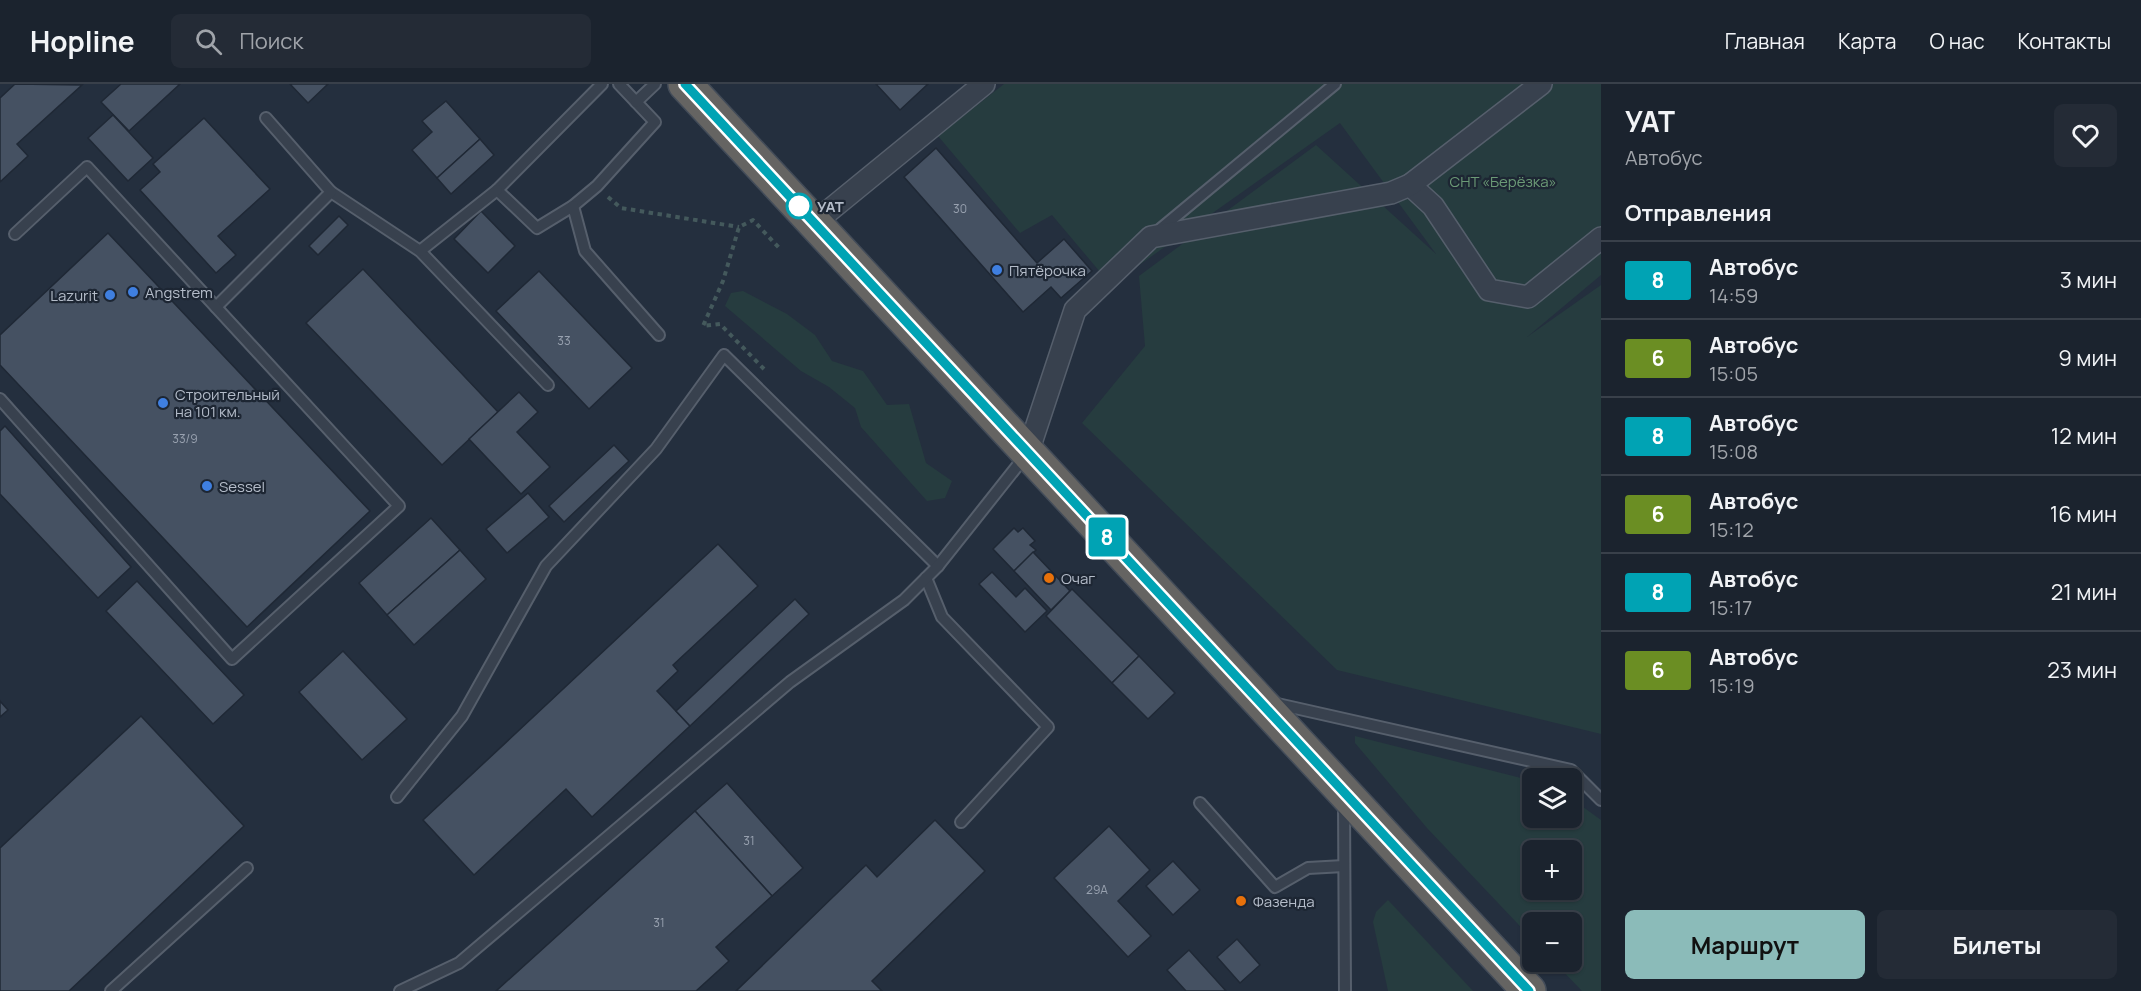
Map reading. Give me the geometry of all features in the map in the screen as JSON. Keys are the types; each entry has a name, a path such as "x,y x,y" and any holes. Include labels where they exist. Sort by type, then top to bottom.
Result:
{"highway":[{"path":"685,84 1529,991"}],"street":[{"path":"814,223 984,84"},
{"path":"1028,452 1075,310 1151,237 1391,193 1410,185 1541,84"},
{"path":"1410,185 1432,206 1488,290 1528,297 1601,238"}],"lane":[{"path":"420,250 497,190 602,84"},
{"path":"497,190 537,228 573,206 597,186 655,122 619,84"},
{"path":"636,102 655,84"},
{"path":"1151,237 1335,84"},
{"path":"266,118 331,192 420,250 548,385"},
{"path":"0,399 232,659 399,506 87,166 15,234"},
{"path":"216,307 331,192"},
{"path":"573,206 585,251 659,334"},
{"path":"397,797 462,716 546,566 656,448 724,355 938,566"},
{"path":"400,991 416,988 459,963 790,682 904,600 938,566 1028,452"},
{"path":"926,578 942,617 1048,727 961,822"},
{"path":"1257,699 1571,770 1601,800"},
{"path":"1344,794 1346,991"},
{"path":"1200,803 1275,887 1308,868 1344,866"},
{"path":"111,991 248,868"}],"path":[{"path":"597,186 621,208 739,227 753,220 781,250"},
{"path":"739,227 723,282 703,326 720,324 768,374"}],"green space":[{"name":"СНТ «Берёзка»","path":"1004,84 1601,84 1601,275 1527,337 1601,285 1601,734 1337,670 1082,423 1145,346 1139,276 1316,145 1436,254 1340,123 1111,285 1052,215 1020,233 938,136"},
{"path":"743,291 787,314 815,335 832,361 863,371 887,405 909,404 926,463 952,481 945,498 927,501 861,427 855,408 829,387 801,371 725,306 731,293"},
{"path":"1355,736 1522,778 1522,828 1582,828 1582,806 1601,820 1601,991 1582,991 1564,972 1582,972 1582,912 1522,912 1522,928 1427,828 1355,743"},
{"path":"1388,900 1473,991 1388,991 1373,922 1376,912"}],"building":[{"path":"15,84 82,85 17,144 28,156 0,182 0,98"},
{"path":"121,84 180,84 129,131 101,102"},
{"path":"290,84 328,84 308,103"},
{"path":"876,84 928,84 900,110"},
{"path":"446,101 480,139 437,178 412,150 432,132 422,121"},
{"path":"113,115 153,158 128,181 88,138"},
{"path":"204,118 270,189 218,236 236,255 216,273 140,190 160,172 153,164"},
{"path":"480,139 494,155 451,194 437,178"},
{"path":"936,148 1037,263 1064,239 1092,271 1061,298 1051,287 1023,312 904,177"},
{"path":"481,211 515,246 488,273 454,239"},
{"path":"339,216 348,225 318,255 309,246"},
{"path":"108,233 370,511 247,627 0,365 0,335"},
{"path":"363,269 498,412 442,465 306,323"},
{"path":"539,271 632,368 589,409 496,311"},
{"path":"519,392 538,412 517,432 550,467 521,494 469,439"},
{"path":"5,426 131,567 98,598 0,494 0,431"},
{"path":"614,445 629,461 564,522 549,506"},
{"path":"528,493 549,517 507,553 486,529"},
{"path":"431,518 460,550 387,615 359,583"},
{"path":"1014,528 1018,532 1023,528 1035,541 1030,545 1036,550 1014,571 993,549"},
{"path":"718,544 758,586 673,665 678,671 657,691 690,726 592,817 566,789 474,875 423,820"},
{"path":"460,550 486,579 414,645 387,615"},
{"path":"1033,552 1070,591 1051,610 1014,571"},
{"path":"992,572 1016,597 1025,588 1047,611 1025,632 979,584"},
{"path":"137,581 244,695 213,724 106,611"},
{"path":"1072,589 1139,656 1112,683 1046,616"},
{"path":"795,599 809,614 690,726 676,711"},
{"path":"343,651 407,719 362,760 299,692"},
{"path":"1139,656 1175,693 1148,719 1112,683"},
{"path":"0,701 8,710 0,717"},
{"path":"141,716 244,826 69,991 0,991 0,848"},
{"path":"727,783 803,868 772,896 695,811"},
{"path":"695,811 772,896 716,947 729,961 696,991 496,991"},
{"path":"935,820 985,871 872,981 882,991 736,991 866,865 877,877"},
{"path":"1109,826 1150,870 1118,901 1151,936 1128,957 1054,878"},
{"path":"1173,861 1200,890 1173,915 1146,886"},
{"path":"1237,939 1260,965 1240,983 1217,957"},
{"path":"1189,950 1226,991 1186,991 1167,970"}],"bus line":[{"name":"8","path":"685,84 1529,991"}],"place":[{"name":"УАТ","path":"799,206"},
{"name":"Пятёрочка","path":"997,270"},
{"name":"Angstrem","path":"133,292"},
{"name":"Lazurit","path":"110,295"},
{"name":"Строительный на 101 км.","path":"163,403"},
{"name":"Sessel","path":"207,486"},
{"name":"Очаг","path":"1049,578"},
{"name":"Фазенда","path":"1241,901"}]}
